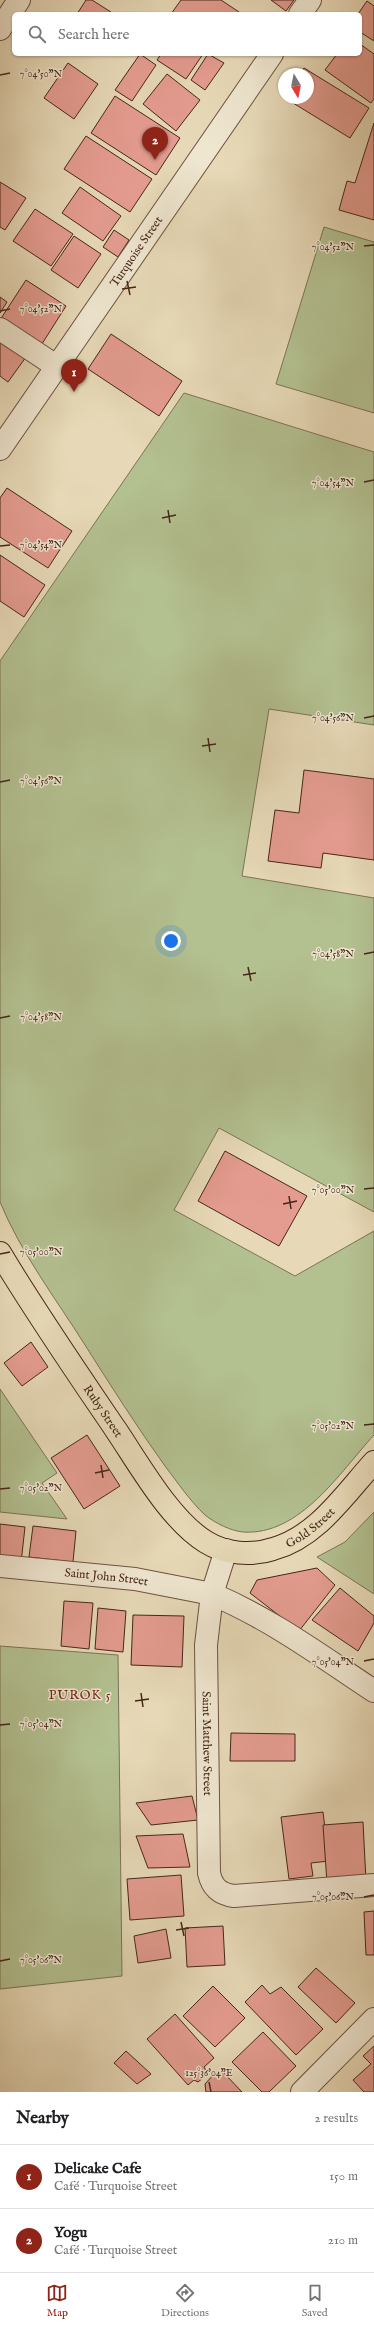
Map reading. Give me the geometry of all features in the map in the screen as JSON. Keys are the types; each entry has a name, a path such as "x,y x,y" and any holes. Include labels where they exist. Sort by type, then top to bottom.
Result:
{"main road":[{"name":"Ruby Street","path":"0,1253 71,1364 156,1490 190,1531 206,1543 226,1550"},
{"name":"Gold Street","path":"226,1550 250,1553 272,1550 292,1542 311,1530 374,1462"}],"street":[{"path":"0,29 20,0"},
{"path":"301,12 310,0"},
{"name":"Turquoise Street","path":"0,449 271,56"},
{"path":"0,329 56,366"},
{"name":"Saint Matthew Street","path":"226,1550 212,1594 206,1645 209,1873 211,1883 217,1891 234,1896 374,1885"},
{"name":"Saint John Street","path":"0,1566 135,1580 212,1594 246,1608 282,1629 374,1691"},
{"path":"302,2092 374,2019"}],"green space":[{"path":"324,227 374,242 374,413 276,384"},
{"path":"184,393 374,452 374,725 269,709 242,876 374,898 374,1212 219,1128 174,1210 295,1276 374,1231 374,1435 333,1483 301,1513 283,1524 264,1530 243,1532 223,1526 205,1515 189,1498 165,1466 124,1406 28,1258 8,1221 0,1202 0,661"},
{"path":"0,1389 57,1473 42,1483 67,1519 0,1512"},
{"path":"374,1512 374,1594 317,1557 345,1542"},
{"path":"0,1646 118,1655 122,1976 0,1989"}],"building":[{"path":"86,0 92,0 111,12 78,12"},
{"path":"181,0 221,0 239,12 172,12"},
{"path":"271,0 294,0 286,11"},
{"path":"367,1 374,6 374,41 362,33 362,12 359,12"},
{"path":"362,45 374,54 374,99 371,103 325,70 336,56 362,56"},
{"path":"139,56 143,56 156,65 132,101 115,90"},
{"path":"160,56 202,56 186,79 157,60"},
{"path":"207,56 212,56 224,63 205,90 191,80"},
{"path":"68,63 98,84 74,119 44,98"},
{"path":"167,74 200,100 176,131 143,104"},
{"path":"314,74 369,108 350,138 295,104 314,104"},
{"path":"115,96 180,138 156,175 91,133"},
{"path":"374,123 374,220 339,210 347,181 355,183"},
{"path":"86,136 152,179 130,212 64,169"},
{"path":"0,182 26,198 5,230 0,227"},
{"path":"80,187 121,216 103,241 62,213"},
{"path":"35,209 73,234 51,266 13,241"},
{"path":"114,230 129,240 118,257 103,247"},
{"path":"74,236 101,254 78,288 51,270"},
{"path":"26,280 66,306 40,347 0,320"},
{"path":"0,297 7,302 0,313"},
{"path":"111,334 182,381 159,416 88,369"},
{"path":"0,338 26,357 8,382 0,376"},
{"path":"7,488 72,531 48,568 0,537 0,498"},
{"path":"0,555 45,585 24,617 0,601"},
{"path":"304,770 374,779 374,860 323,853 321,868 268,861 275,810 299,813"},
{"path":"225,1151 307,1196 279,1246 198,1201"},
{"path":"31,1342 48,1367 22,1386 4,1363"},
{"path":"87,1435 120,1486 84,1509 51,1458"},
{"path":"0,1524 25,1527 21,1563 0,1561"},
{"path":"33,1526 76,1531 73,1562 29,1557"},
{"path":"317,1568 335,1585 299,1631 250,1593 257,1580"},
{"path":"340,1588 374,1616 374,1623 358,1651 312,1620"},
{"path":"64,1601 93,1603 89,1649 61,1646"},
{"path":"98,1608 126,1611 123,1652 95,1649"},
{"path":"133,1615 184,1616 182,1667 131,1665"},
{"path":"231,1733 295,1734 295,1761 230,1761"},
{"path":"192,1796 198,1820 151,1825 136,1803"},
{"path":"323,1812 329,1861 311,1863 313,1876 289,1879 281,1817"},
{"path":"363,1822 366,1881 327,1883 323,1825"},
{"path":"183,1834 190,1867 148,1868 136,1836"},
{"path":"181,1875 184,1916 130,1920 127,1879"},
{"path":"374,1911 374,1955 366,1955 364,1912"},
{"path":"223,1926 225,1965 187,1967 185,1928"},
{"path":"166,1929 171,1958 138,1963 134,1936"},
{"path":"316,1968 355,2003 336,2023 298,1987"},
{"path":"262,1985 270,1994 281,1987 323,2029 296,2055 245,2002"},
{"path":"213,1986 245,2018 215,2047 183,2016"},
{"path":"175,2014 214,2058 204,2067 208,2074 198,2082 194,2080 188,2085 147,2039"},
{"path":"263,2032 296,2066 269,2092 262,2092 232,2062"},
{"path":"374,2046 374,2092 364,2092 353,2080 371,2064 363,2056"},
{"path":"126,2051 151,2074 137,2084 114,2063"},
{"path":"223,2072 242,2092 206,2092 205,2084 214,2074"}],"place":[{"name":"Yogu","path":"155,160"},
{"name":"Delicake Cafe","path":"74,392"}],"district":[{"name":"PUROK 5","path":"80,1694"}]}
